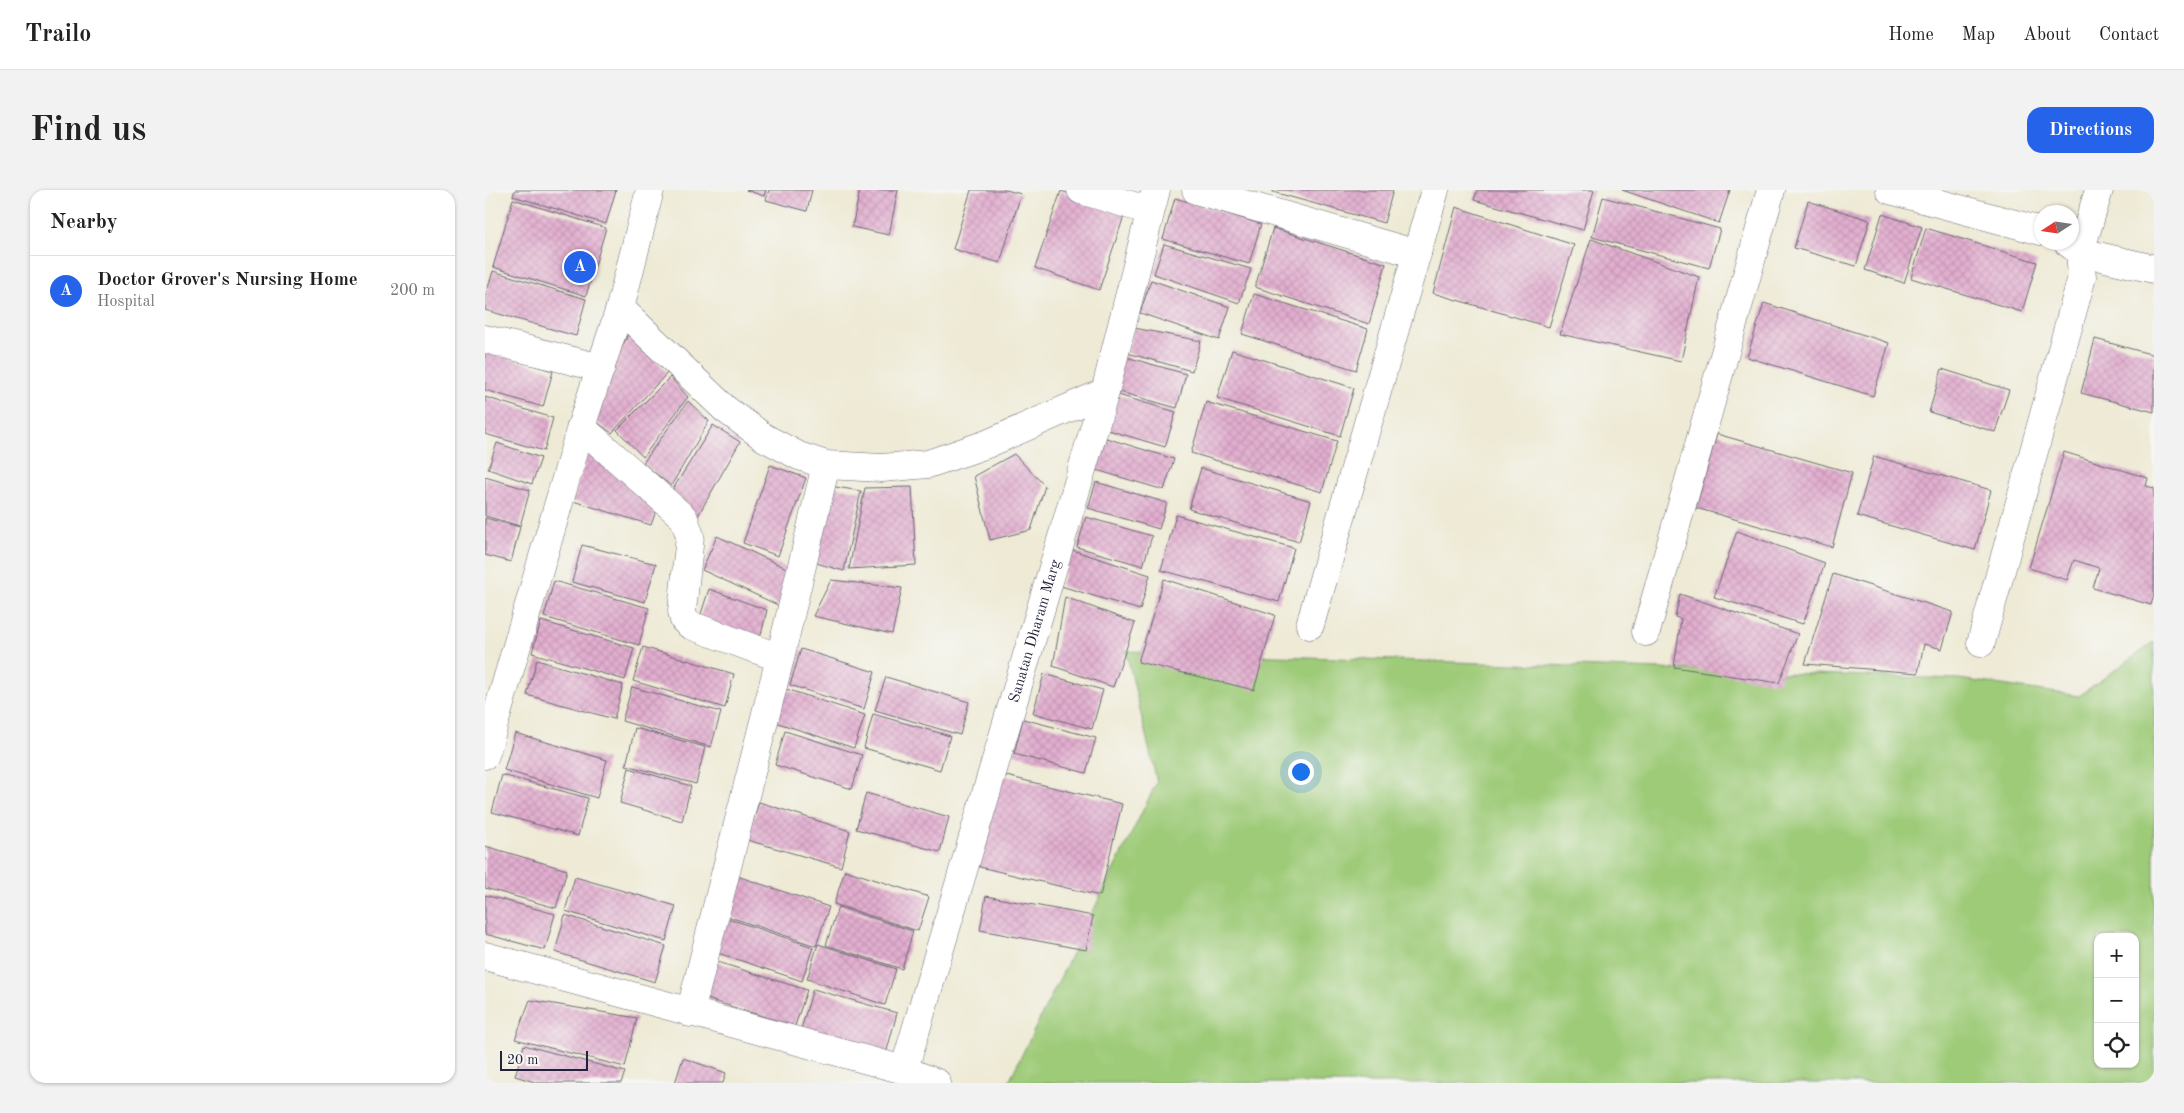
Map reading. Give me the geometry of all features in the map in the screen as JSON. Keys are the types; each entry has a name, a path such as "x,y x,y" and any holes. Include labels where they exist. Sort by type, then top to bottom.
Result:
{"street":[{"path":"485,755 581,427 621,308 650,190"},
{"path":"1081,190 1153,200"},
{"path":"1196,190 1417,254"},
{"path":"1310,625 1435,190"},
{"path":"1646,632 1771,190"},
{"path":"1889,190 2034,228"},
{"path":"2079,236 2099,190"},
{"name":"Sanatan Dharam Marg","path":"904,1070 1105,392 1153,200"},
{"path":"2079,249 2154,269"},
{"path":"1981,643 2082,277 2075,250"},
{"path":"621,308 725,409 765,438 799,456 826,465 882,468 928,464 987,444 1105,392"},
{"path":"485,339 601,368"},
{"path":"581,427 685,518 690,536 682,611 684,620 690,625 780,658"},
{"path":"690,1013 780,658 826,465"},
{"path":"485,956 904,1070 937,1083"}],"green space":[{"path":"2154,642 2154,1083 1008,1083 1157,782 1126,651 1959,679 2079,696"}],"building":[{"path":"515,190 616,190 606,224 513,196"},
{"path":"746,190 766,190 764,196"},
{"path":"769,190 812,190 807,211 766,200"},
{"path":"860,190 898,190 889,235 852,227"},
{"path":"971,190 1006,190 1021,194 1000,263 953,249"},
{"path":"1273,190 1393,190 1384,223 1273,192"},
{"path":"1477,190 1594,190 1583,230 1474,200"},
{"path":"1622,190 1730,190 1719,223"},
{"path":"1061,191 1125,213 1099,290 1035,268"},
{"path":"1603,197 1720,229 1709,268 1592,237"},
{"path":"1175,198 1261,224 1249,264 1163,239"},
{"path":"513,199 606,228 586,296 493,267"},
{"path":"1808,201 1870,220 1856,266 1794,248"},
{"path":"1456,207 1574,245 1549,327 1433,293"},
{"path":"1882,214 1922,227 1904,283 1865,270"},
{"path":"1273,228 1386,264 1369,324 1255,287"},
{"path":"1926,228 2037,262 2022,312 1911,278"},
{"path":"1591,239 1699,277 1681,361 1560,334"},
{"path":"1164,244 1251,269 1239,303 1154,274"},
{"path":"493,271 586,299 576,336 485,310 485,298"},
{"path":"1151,280 1230,307 1219,340 1140,313"},
{"path":"1254,294 1368,329 1356,370 1242,334"},
{"path":"1764,303 1889,343 1873,396 1747,357"},
{"path":"1134,328 1201,341 1192,371 1127,353"},
{"path":"629,332 667,373 612,433 590,417"},
{"path":"2095,339 2154,355 2154,412 2081,393"},
{"path":"1232,350 1354,388 1340,436 1217,398"},
{"path":"485,351 553,371 543,407 485,390"},
{"path":"1119,355 1186,374 1177,408 1109,389"},
{"path":"1942,369 2009,390 1995,432 1929,412"},
{"path":"670,377 688,397 643,457 617,430"},
{"path":"1108,392 1176,412 1165,447 1098,427"},
{"path":"485,397 553,418 544,451 485,434"},
{"path":"688,401 709,421 671,486 643,463"},
{"path":"1206,402 1337,441 1322,492 1191,453"},
{"path":"713,425 740,442 696,519 668,497"},
{"path":"1717,434 1852,473 1832,547 1696,508"},
{"path":"1106,438 1174,459 1164,490 1096,470"},
{"path":"497,443 541,458 532,484 488,469"},
{"path":"588,451 659,503 651,525 573,501"},
{"path":"2064,452 2148,478 2146,486 2154,488 2154,595 2151,605 2093,588 2099,568 2074,560 2067,580 2029,568"},
{"path":"1014,454 1045,486 1031,530 990,540 974,476"},
{"path":"1874,456 1991,490 1975,550 1857,516"},
{"path":"770,465 806,478 778,556 743,543"},
{"path":"1201,468 1311,501 1299,542 1189,509"},
{"path":"485,477 530,490 520,526 485,516"},
{"path":"1096,482 1167,503 1159,529 1088,508"},
{"path":"829,486 861,491 844,571 809,561"},
{"path":"912,487 916,565 849,569 865,488"},
{"path":"1176,515 1294,548 1279,602 1161,570"},
{"path":"1086,517 1152,536 1143,566 1077,547"},
{"path":"485,518 520,527 511,562 485,555"},
{"path":"1737,531 1825,563 1803,624 1714,597"},
{"path":"717,536 795,572 780,606 702,570"},
{"path":"582,545 656,564 645,602 572,582"},
{"path":"1072,550 1150,575 1140,610 1061,586"},
{"path":"1833,574 1953,612 1942,649 1924,644 1918,673 1805,664"},
{"path":"1164,579 1275,615 1254,690 1138,662"},
{"path":"831,580 902,588 892,634 813,616"},
{"path":"554,581 649,608 639,645 544,617"},
{"path":"709,589 767,610 760,639 698,623"},
{"path":"1680,594 1798,634 1779,683 1674,667 1681,619 1675,617"},
{"path":"1065,597 1135,623 1113,687 1053,666"},
{"path":"541,621 634,648 625,680 532,653"},
{"path":"643,647 734,674 725,708 633,681"},
{"path":"801,649 875,672 864,709 790,685"},
{"path":"537,660 623,685 614,719 527,695"},
{"path":"1044,674 1103,690 1092,729 1033,713"},
{"path":"886,677 969,702 960,735 875,710"},
{"path":"632,687 721,712 711,747 622,721"},
{"path":"780,687 865,715 854,748 769,720"},
{"path":"873,714 950,736 940,770 864,748"},
{"path":"1023,719 1096,738 1086,773 1014,754"},
{"path":"635,728 705,747 696,784 626,765"},
{"path":"785,731 862,755 852,789 775,765"},
{"path":"515,733 607,760 597,798 504,770"},
{"path":"629,768 691,786 682,821 620,803"},
{"path":"998,774 1122,804 1100,896 976,866"},
{"path":"502,775 588,798 578,836 492,812"},
{"path":"866,793 949,817 940,852 856,829"},
{"path":"759,802 850,831 841,867 747,840"},
{"path":"485,846 567,870 556,908 485,888"},
{"path":"845,870 929,897 918,931 834,904"},
{"path":"734,875 829,907 816,946 721,914"},
{"path":"575,877 676,906 666,941 565,911"},
{"path":"485,895 555,914 545,950 485,934"},
{"path":"986,896 1093,916 1086,950 980,930"},
{"path":"838,907 913,931 902,969 826,945"},
{"path":"565,915 666,946 655,982 555,952"},
{"path":"721,916 813,947 802,981 709,950"},
{"path":"818,944 896,969 885,1005 807,979"},
{"path":"708,959 807,990 795,1026 697,996"},
{"path":"813,989 897,1013 886,1054 801,1029"},
{"path":"530,1000 637,1018 625,1067 515,1039"},
{"path":"524,1045 625,1072 621,1083 538,1083 515,1076"},
{"path":"683,1058 726,1073 723,1083 675,1083"}],"place":[{"name":"Doctor Grover's Nursing Home","path":"580,267"}]}
